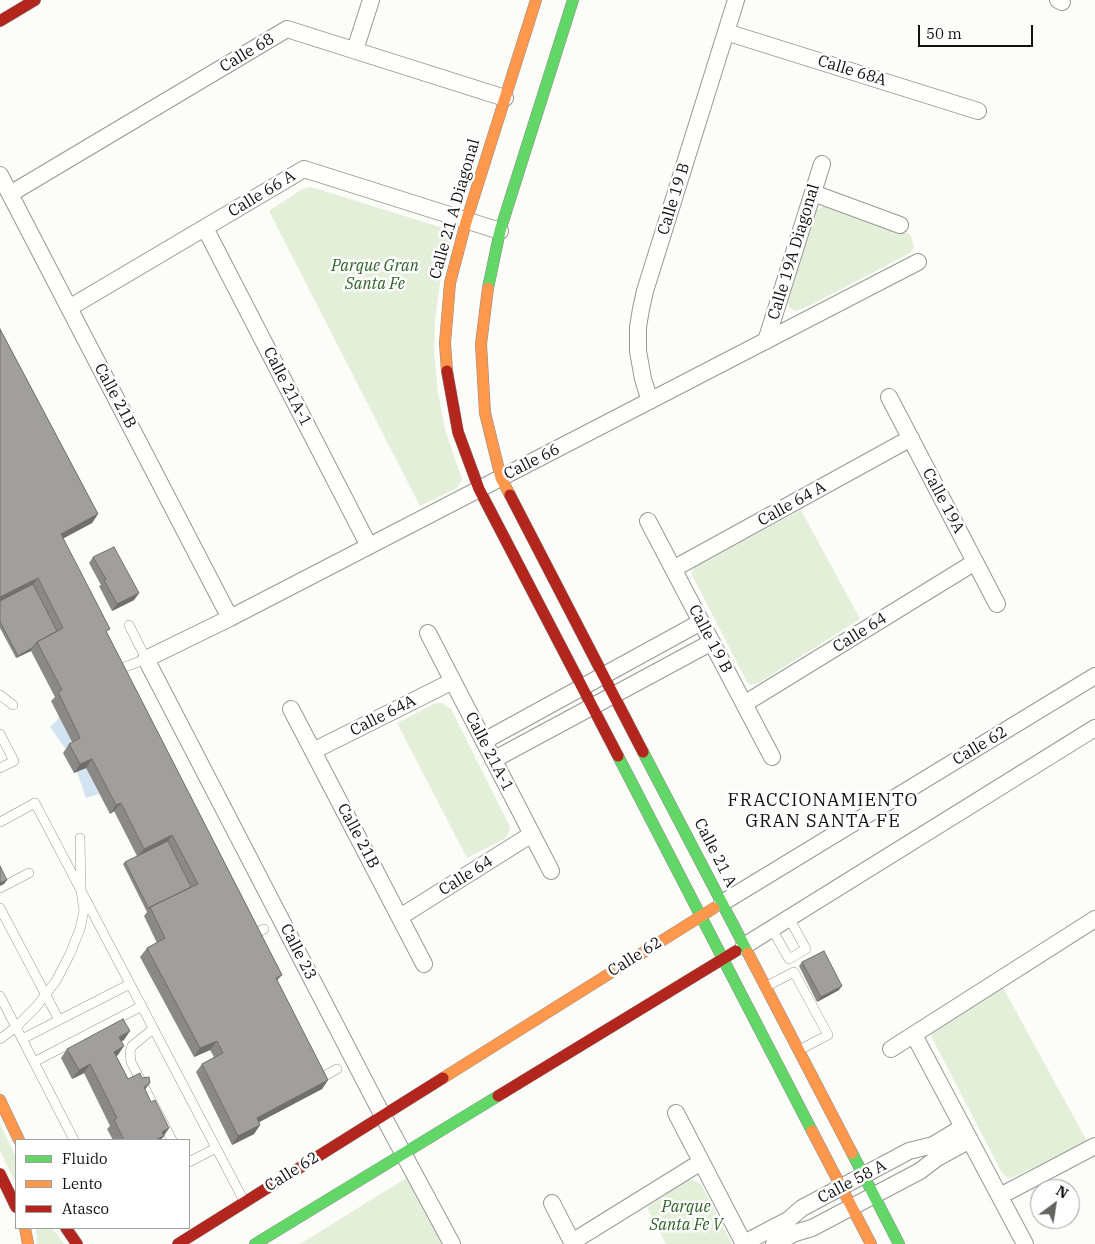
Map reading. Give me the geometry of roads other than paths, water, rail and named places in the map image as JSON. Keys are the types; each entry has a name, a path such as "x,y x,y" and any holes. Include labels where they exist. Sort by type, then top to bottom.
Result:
{"main road":[{"path":"0,21 35,0"},
{"name":"Calle 21 A Diagonal","path":"479,489 458,432 447,376 446,343 450,283 466,222 536,0"},
{"path":"501,478 485,413 481,344 486,296 500,231 573,0"},
{"name":"Calle 21 A","path":"501,478 900,1244"},
{"path":"479,489 871,1244"},
{"name":"Calle 62","path":"178,1244 722,903"},
{"path":"255,1244 744,946"},
{"path":"0,1100 20,1139"},
{"path":"0,1174 15,1205"},
{"path":"25,1229 26,1243"},
{"path":"67,1229 77,1244"}],"street":[{"path":"355,50 371,0"},
{"name":"Calle 19 B","path":"650,401 643,379 638,351 640,309 736,0"},
{"name":"Calle 68","path":"10,194 287,29 505,98"},
{"name":"Calle 68A","path":"726,32 978,111"},
{"name":"Calle 19A Diagonal","path":"766,341 822,164"},
{"name":"Calle 66 A","path":"69,308 304,169 466,222 500,231"},
{"name":"Calle 21B","path":"0,175 230,618"},
{"path":"813,193 900,225"},
{"name":"Calle 21A-1","path":"205,228 369,546"},
{"name":"Calle 66","path":"146,659 230,618 918,262"},
{"name":"Calle 19A","path":"889,397 997,604"},
{"name":"Calle 64 A","path":"674,569 911,438"},
{"name":"Calle 19 B","path":"648,521 772,757"},
{"name":"Calle 64","path":"744,704 975,562"},
{"path":"484,741 701,622"},
{"name":"Calle 21A-1","path":"428,633 551,871"},
{"path":"493,760 712,642"},
{"name":"Calle 23","path":"146,659 382,1115 452,1244"},
{"name":"Calle 62","path":"722,903 1095,676"},
{"name":"Calle 64A","path":"313,751 453,681"},
{"name":"Calle 21B","path":"291,708 424,964"},
{"path":"744,946 1095,728"},
{"name":"Calle 64","path":"400,917 532,834"},
{"path":"891,1049 1095,919"},
{"path":"914,1035 1025,1244"},
{"path":"676,1112 744,1244"},
{"name":"Calle 58 A","path":"744,1244 788,1220 802,1208 909,1151 933,1145 966,1133"},
{"name":"Calle 58 A","path":"774,1244 795,1233 812,1228 920,1171 966,1133"},
{"path":"1000,1196 1095,1146"},
{"path":"552,1204 573,1243 701,1162"}],"lane":[{"path":"125,667 146,659 128,625"},
{"path":"0,695 13,706"},
{"path":"0,734 14,760 0,768"},
{"path":"0,821 35,803 244,1202"},
{"path":"0,1039 16,1027 36,1007 56,980 70,954 80,929 84,910 81,891 80,838"},
{"path":"0,888 29,873"},
{"path":"0,908 59,1020"},
{"path":"772,929 789,959 806,949 789,918"},
{"path":"251,936 264,929"},
{"path":"766,987 794,972 828,1035 799,1050"},
{"path":"22,1039 130,984"},
{"path":"0,996 73,1139"},
{"path":"34,1062 142,1006"},
{"path":"153,1029 132,1046 130,1052 131,1062 171,1139"},
{"path":"317,1080 337,1069"},
{"path":"190,1161 216,1148"}],"water":[{"path":"60,717 74,747 67,751 50,727"},
{"path":"86,768 99,794 86,798 77,772"}],"district":[{"name":"FRACCIONAMIENTO GRAN SANTA FE","path":"823,811"}],"park label":[{"name":"Parque Gran Santa Fe","path":"375,275"},
{"name":"Parque Santa Fe V","path":"686,1216"}]}
